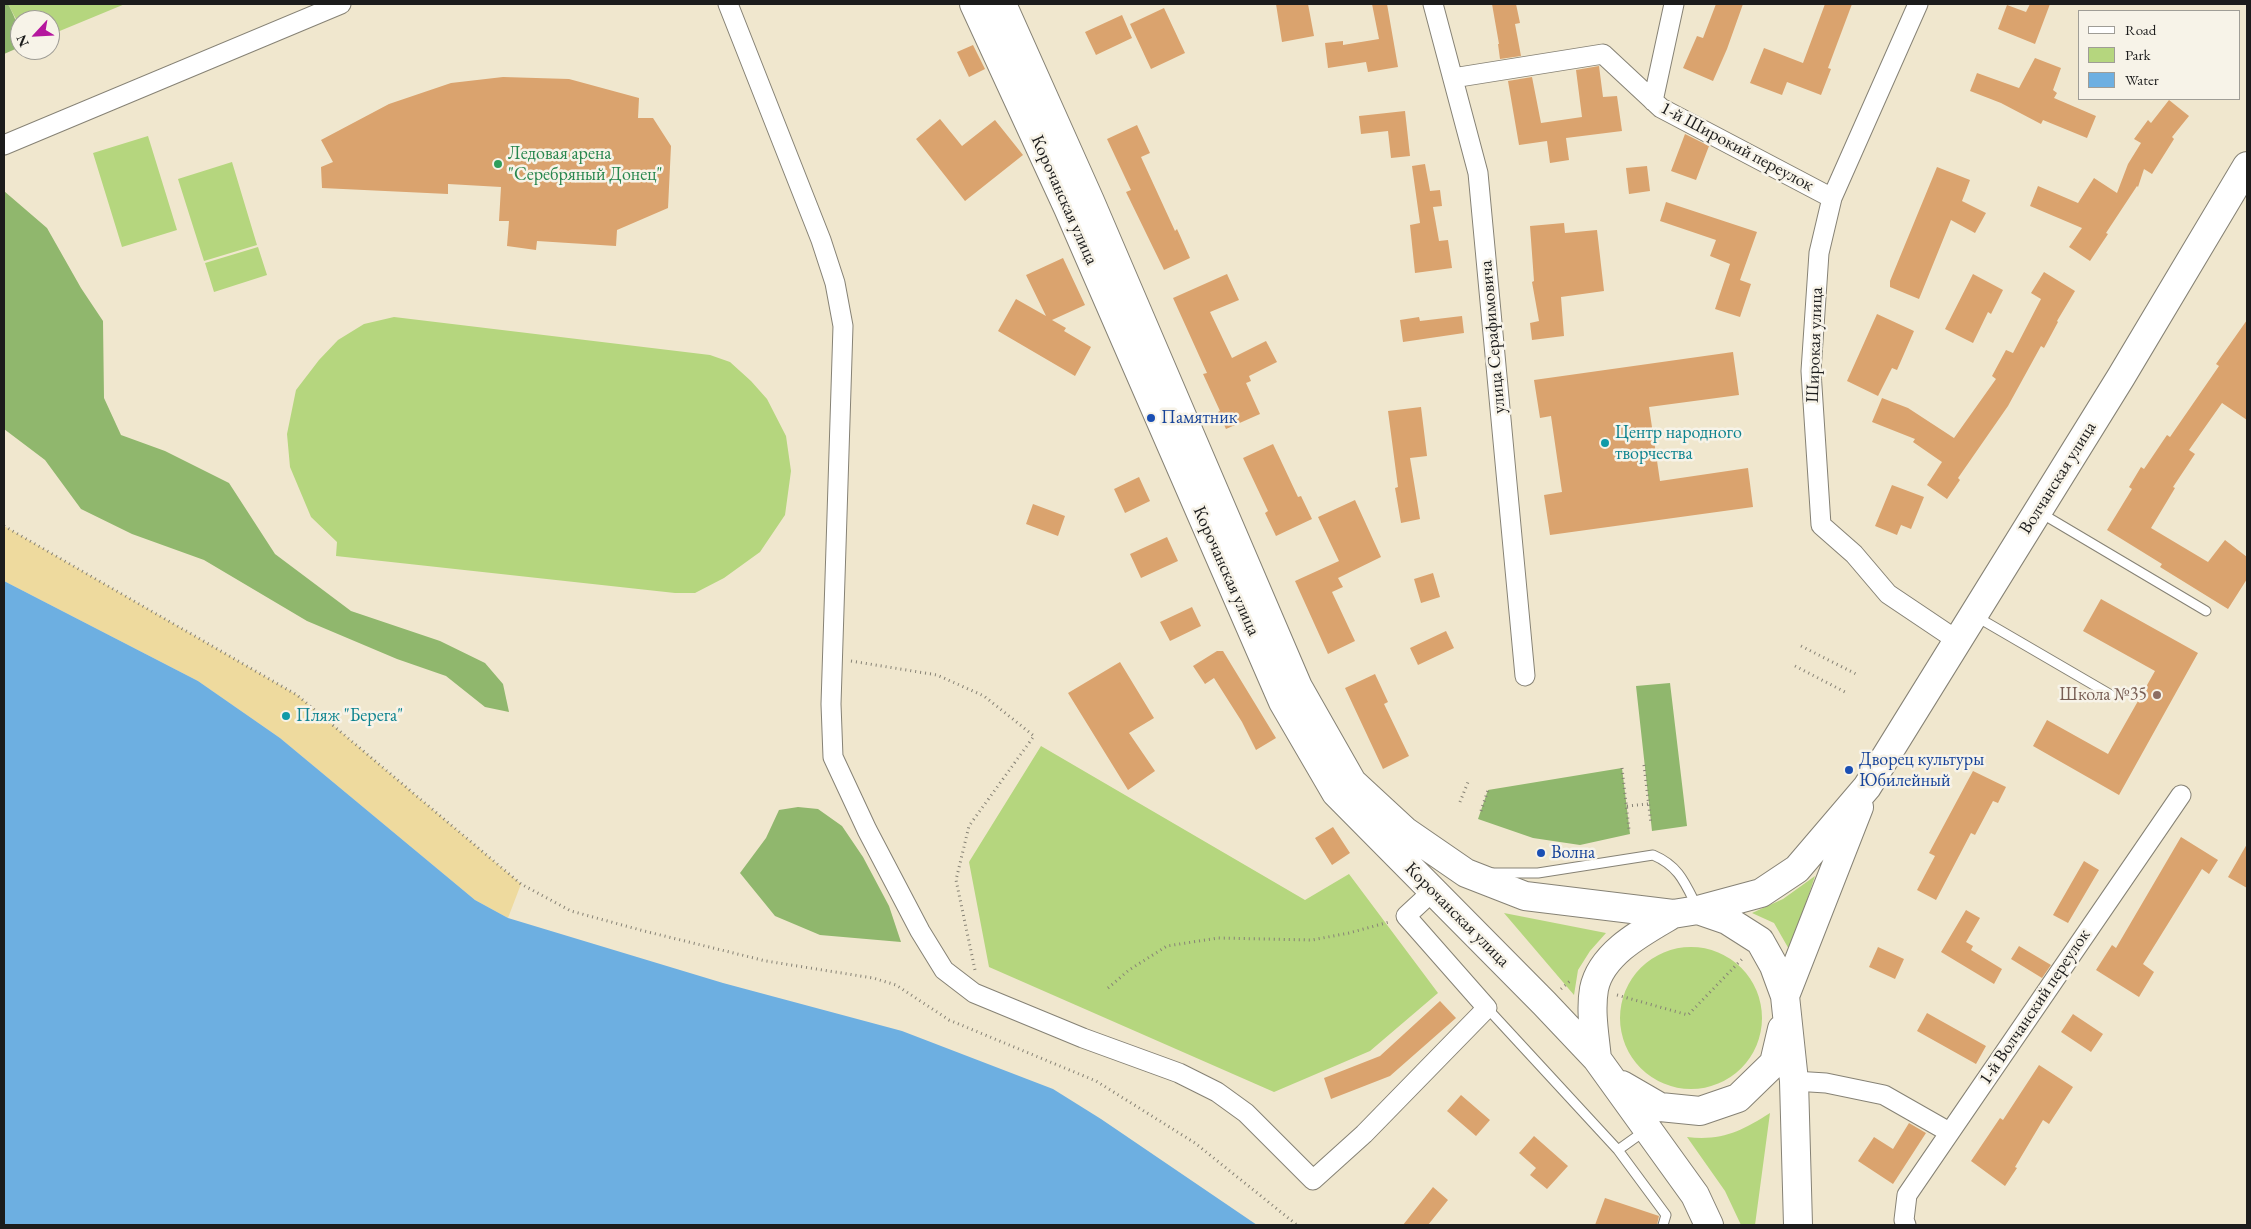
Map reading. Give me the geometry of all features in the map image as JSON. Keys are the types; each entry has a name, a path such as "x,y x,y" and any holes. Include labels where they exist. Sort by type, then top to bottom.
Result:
{"main road":[{"name":"Корочанская улица","path":"974,4 1072,217 1283,702 1336,793 1597,1059 1695,1195 1709,1225"},
{"name":"Корочанская улица","path":"1002,4 1090,201 1298,687 1352,782 1405,831 1466,873 1525,896 1686,912"},
{"name":"Волчанская улица","path":"1866,787 2122,377 2247,166"},
{"path":"1597,1059 1594,1025 1610,993 1606,963 1631,939 1686,912 1761,893 1797,869 1866,787"},
{"path":"1738,1098 1774,1063 1785,1005 1866,787"},
{"path":"1686,912 1727,920 1747,954 1774,966 1785,1005 1794,1081 1798,1225"},
{"path":"1614,1081 1660,1107 1700,1111 1794,1081"}],"street":[{"path":"4,145 341,4"},
{"path":"728,4 821,240 835,283 843,326 834,658 831,704 833,757 867,830 920,931 944,970 974,992 1083,1038 1179,1072 1217,1092 1246,1113 1313,1180 1364,1134 1487,1008 1406,916 1433,891"},
{"name":"улица Серафимовича","path":"1433,4 1478,173 1524,676"},
{"path":"1653,101 1674,4"},
{"name":"Широкая улица","path":"1918,4 1832,198 1819,253 1811,371 1821,525 1854,554 1888,594 1958,641"},
{"name":"1-й Широкий переулок","path":"1453,78 1603,54 1661,108 1832,198"},
{"name":"1-й Волчанский переулок","path":"1906,1225 1904,1220 1908,1196 1949,1132 2181,795"},
{"path":"1794,1081 1826,1083 1884,1095 1949,1132"}],"lane":[{"path":"2037,511 2206,611"},
{"path":"1974,616 2111,694"},
{"path":"1466,873 1538,873 1653,855 1667,861 1682,877 1686,912"},
{"path":"1487,1008 1618,1150 1666,1215 1662,1225"},
{"path":"1618,1150 1648,1128"}],"path":[{"path":"4,526 297,695 521,884 571,911 644,931 766,961 873,978 896,984 949,1020 1096,1081 1195,1143 1297,1225"},
{"path":"1801,646 1856,674"},
{"path":"834,658 937,675 984,696 1034,736 969,826 956,880 976,974 974,992"},
{"path":"1795,666 1846,692"},
{"path":"1644,765 1651,824"},
{"path":"1622,768 1629,828"},
{"path":"1460,802 1468,782"},
{"path":"1481,810 1488,790"},
{"path":"1627,806 1648,804"},
{"path":"1108,988 1130,970 1167,946 1218,938 1312,940 1350,934 1406,916"},
{"path":"1544,1003 1570,981 1688,1015 1747,954"}],"green space":[{"path":"4,4 8,4 11,10 10,51 4,54"},
{"path":"8,4 125,4 60,31 60,10 11,10"},
{"path":"148,136 177,230 122,247 93,153"},
{"path":"232,162 257,245 204,261 178,179"},
{"path":"4,191 47,228 81,288 103,321 104,398 121,435 165,451 229,483 275,554 351,611 440,641 485,663 503,684 509,712 485,707 446,676 397,659 307,621 204,560 132,534 81,509 45,460 4,429"},
{"path":"258,247 267,275 214,292 205,263"},
{"path":"394,317 710,355 730,362 767,399 786,436 791,471 785,515 760,552 724,578 695,593 675,593 336,556 337,542 311,517 290,467 287,434 296,390 319,360 338,340 364,324"},
{"path":"1670,683 1687,826 1652,831 1636,686"},
{"path":"1041,746 1305,900 1349,874 1438,993 1370,1051 1274,1092 989,967 969,862"},
{"path":"1622,768 1630,834 1580,845 1533,838 1478,819 1488,790"},
{"path":"798,807 818,809 842,826 863,857 889,906 901,942 820,935 775,916 740,873 766,838 779,810"},
{"path":"1815,876 1790,951 1774,923 1752,913 1783,899"},
{"path":"1504,913 1606,933 1590,951 1578,970 1574,995"},
{"path":"1691,947 1705,948 1718,952 1741,968 1757,991 1761,1004 1761,1032 1757,1045 1741,1068 1718,1084 1705,1088 1691,1089 1677,1088 1664,1084 1641,1068 1625,1045 1621,1032 1620,1018 1621,1004 1625,991 1641,968 1664,952 1677,948"},
{"path":"1770,1113 1755,1225 1741,1225 1725,1191 1687,1137 1721,1136 1741,1130"}],"sand":[{"name":"Пляж \"Берега\"","path":"4,526 297,695 521,884 508,918 475,900 280,738 198,681 4,581"}],"water":[{"path":"4,581 198,681 280,738 475,900 508,918 723,983 902,1031 1053,1089 1101,1119 1257,1225 4,1225"}],"building":[{"path":"1276,4 1308,4 1314,36 1282,42"},
{"path":"1372,4 1387,4 1398,67 1368,72 1366,62 1328,68 1325,43 1343,41 1343,45 1379,39"},
{"path":"1492,4 1516,4 1520,23 1515,24 1521,56 1500,59"},
{"path":"1716,4 1743,4 1713,81 1683,68 1697,36 1703,38"},
{"path":"1825,4 1852,4 1828,68 1831,69 1821,95 1787,82 1782,95 1750,83 1764,48 1803,63"},
{"path":"2030,4 2050,4 2035,44 1998,29 2007,5 2026,12"},
{"path":"1164,8 1185,53 1151,69 1130,24"},
{"path":"1122,15 1132,38 1096,55 1085,32"},
{"path":"973,45 985,69 969,77 957,52"},
{"path":"2035,58 2061,68 2053,90 2057,93 2054,98 2096,116 2087,138 2043,120 2041,124 2001,103 1970,91 1977,73 2019,88"},
{"path":"1599,66 1603,97 1617,96 1622,131 1566,138 1569,160 1550,163 1547,141 1519,145 1508,81 1532,77 1541,123 1582,117 1576,70"},
{"name":"Ледовая арена \"Серебряный Донец\"","path":"503,77 569,79 639,98 638,118 653,118 671,146 668,208 617,230 616,246 537,241 536,250 507,246 509,221 499,221 501,187 448,184 448,194 322,188 321,167 333,162 321,140 389,104 451,83"},
{"path":"2169,100 2189,116 2172,137 2174,139 2152,174 2144,169 2138,187 2106,233 2108,234 2090,261 2069,247 2082,228 2030,206 2038,186 2078,203 2094,178 2117,193 2128,164 2141,143 2134,139 2148,120 2151,123"},
{"path":"1405,111 1410,156 1391,158 1388,131 1361,134 1359,116"},
{"path":"940,119 962,146 995,120 1023,155 965,201 916,139"},
{"path":"1137,125 1150,153 1141,157 1175,231 1177,229 1190,258 1164,270 1126,192 1131,190 1107,139"},
{"path":"1685,134 1709,146 1696,180 1671,171"},
{"path":"1425,164 1430,191 1440,190 1442,206 1433,207 1439,241 1448,240 1452,268 1415,273 1410,225 1420,223 1412,166"},
{"path":"1647,166 1650,191 1629,194 1626,168"},
{"path":"1937,167 1970,180 1962,201 1986,213 1975,233 1951,220 1919,299 1890,287 1890,281"},
{"path":"1666,202 1757,232 1740,280 1751,284 1740,317 1715,309 1730,264 1710,256 1716,240 1660,221"},
{"path":"1564,223 1565,233 1597,230 1604,291 1561,297 1564,336 1532,340 1530,323 1539,321 1532,282 1534,281 1530,226"},
{"path":"1063,258 1085,305 1052,320 1066,328 1064,331 1091,347 1075,376 998,331 1016,299 1046,316 1026,275"},
{"path":"2044,272 2075,291 2044,348 2041,346 2008,406 1958,478 1960,480 1947,499 1927,485 1942,462 1913,442 1915,439 1872,422 1882,398 1908,408 1954,438 1996,379 1992,376 2006,350 2013,353 2041,299 2031,293"},
{"path":"1227,274 1239,300 1210,312 1232,358 1266,341 1277,362 1249,376 1251,381 1246,383 1260,414 1226,429 1203,374 1207,373 1173,298"},
{"path":"1973,274 2003,290 1991,314 1988,312 1973,343 1945,329"},
{"path":"1877,314 1914,331 1897,370 1892,368 1878,396 1847,381"},
{"path":"1462,316 1464,333 1403,342 1400,320 1419,317 1420,321"},
{"path":"2247,320 2247,420 2222,403 2189,450 2195,454 2173,487 2175,488 2151,528 2208,562 2225,540 2247,557 2247,579 2228,609 2160,567 2162,564 2107,530 2132,489 2129,487 2141,467 2144,469 2167,435 2170,437 2219,366 2216,364"},
{"name":"Центр народного творчества","path":"1733,352 1739,395 1649,407 1660,481 1748,468 1753,507 1550,535 1544,495 1562,492 1551,416 1540,418 1534,380"},
{"path":"1421,407 1427,456 1410,458 1420,519 1401,523 1395,488 1398,487 1388,411"},
{"path":"1273,444 1298,497 1301,496 1312,519 1276,536 1265,513 1268,511 1243,458"},
{"path":"1139,477 1150,501 1125,513 1114,489"},
{"path":"1892,485 1924,497 1911,529 1901,525 1897,535 1875,526"},
{"path":"1355,500 1381,557 1338,578 1343,587 1332,592 1355,641 1328,654 1295,581 1339,561 1318,517"},
{"path":"1033,504 1065,516 1058,536 1026,524"},
{"path":"1167,537 1178,561 1141,578 1130,554"},
{"path":"1433,573 1440,597 1421,603 1414,579"},
{"name":"Школа №35","path":"2101,599 2198,653 2119,795 2033,746 2047,720 2108,754 2155,671 2083,631"},
{"path":"1192,607 1201,626 1170,641 1160,622"},
{"path":"1446,631 1454,648 1418,665 1410,648"},
{"path":"1217,651 1223,651 1276,738 1256,750 1242,722 1214,678 1205,684 1193,666"},
{"path":"1120,662 1154,718 1129,733 1155,771 1128,790 1068,693"},
{"path":"1375,674 1388,702 1384,704 1409,756 1383,769 1345,688"},
{"path":"1973,771 2006,787 1998,803 1993,801 1975,835 1971,833 1936,900 1917,890 1935,856 1929,853"},
{"path":"1333,827 1350,853 1332,865 1315,838"},
{"path":"2181,837 2218,860 2209,874 2202,869 2143,964 2154,972 2139,997 2096,970 2112,945 2116,948"},
{"path":"2247,844 2247,888 2228,877"},
{"path":"2084,861 2099,870 2068,923 2053,915"},
{"path":"1966,910 1980,918 1966,942 1973,946 1971,950 2002,969 1994,984 1941,952"},
{"path":"2019,946 2051,965 2042,978 2011,959"},
{"path":"1878,947 1904,959 1895,979 1869,967"},
{"path":"1440,1001 1456,1018 1390,1076 1331,1099 1324,1078 1380,1056"},
{"path":"1927,1013 1986,1046 1976,1064 1917,1031"},
{"path":"2073,1014 2103,1034 2091,1052 2061,1032"},
{"path":"2039,1065 2073,1087 2049,1124 2043,1120 2005,1186 1971,1161 2000,1118 2003,1120"},
{"path":"1461,1095 1490,1120 1476,1136 1447,1111"},
{"path":"1909,1123 1926,1133 1893,1184 1858,1161 1874,1137 1893,1149"},
{"path":"1534,1136 1568,1166 1547,1189 1530,1175 1536,1168 1519,1153"},
{"path":"1433,1187 1448,1200 1428,1225 1403,1225"},
{"path":"1605,1198 1659,1216 1657,1225 1595,1225"}],"place":[{"name":"Ледовая арена \"Серебряный Донец\"","path":"498,164"},
{"name":"Памятник","path":"1151,418"},
{"name":"Центр народного творчества","path":"1605,443"},
{"name":"Школа №35","path":"2157,695"},
{"name":"Пляж \"Берега\"","path":"286,716"},
{"name":"Дворец культуры Юбилейный","path":"1849,770"},
{"name":"Волна","path":"1541,853"}]}
